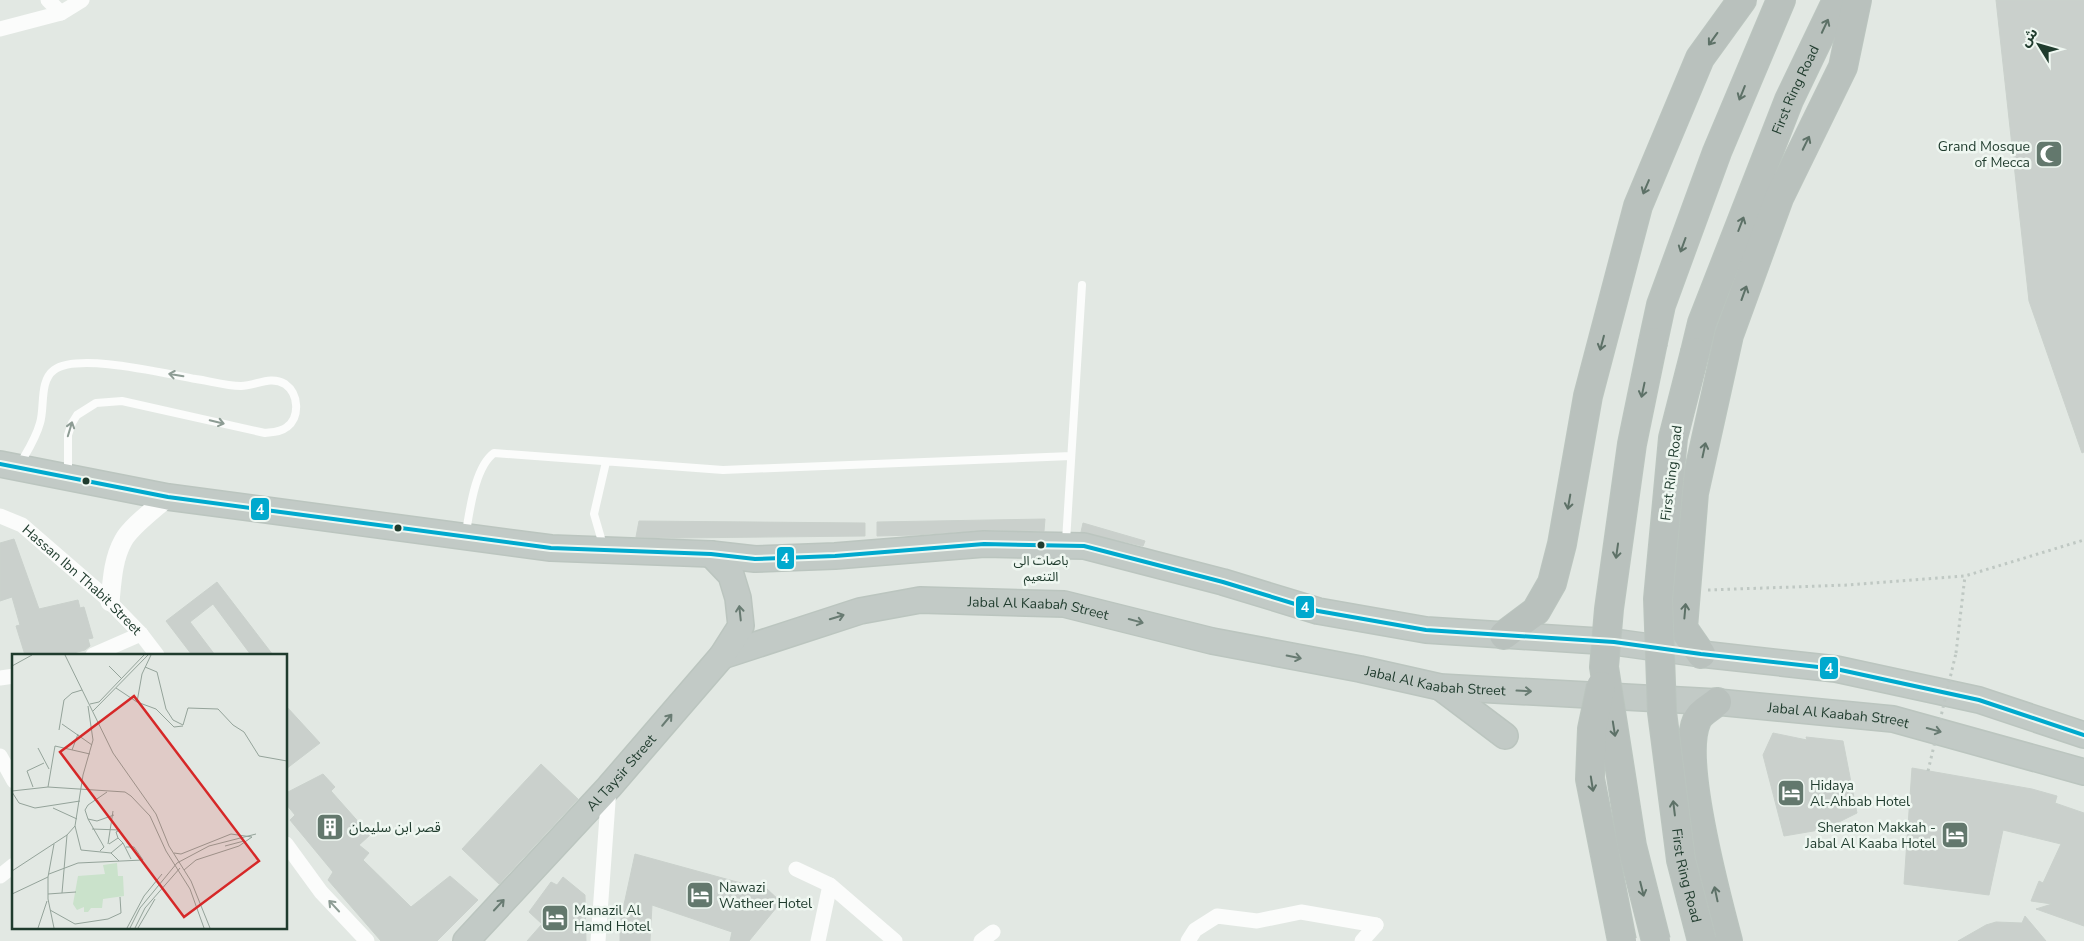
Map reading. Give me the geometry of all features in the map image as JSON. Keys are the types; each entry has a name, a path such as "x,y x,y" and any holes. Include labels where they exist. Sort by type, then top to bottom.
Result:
{"highway":[{"path":"1504,635 1536,611 1552,583 1562,544 1588,396 1638,206 1700,58 1742,0"},
{"path":"1622,941 1590,779 1592,729 1604,667 1609,609 1632,444 1661,305 1717,152 1781,0"},
{"name":"First Ring Road","path":"1702,941 1681,860 1662,712 1658,599 1672,438 1702,323 1790,100 1837,0"},
{"path":"1701,654 1683,628 1694,493 1729,335 1780,198 1843,67 1856,0"},
{"path":"9,465 168,497 551,548 711,554 755,559 835,556 984,544 1084,546 1223,582 1318,611 1426,630 1614,642 1836,669 1979,700 2084,735"},
{"name":"Al Taysir Street","path":"466,941 609,787 722,656 741,626 738,598 731,575 711,554"},
{"name":"Jabal Al Kaabah Street","path":"722,656 860,611 920,600 1064,604 1212,641 1360,669 1440,687 1717,702 1893,719 2084,772"},
{"path":"1604,667 1632,846 1656,941"},
{"path":"1440,687 1505,736"},
{"path":"1717,702 1698,718 1692,737 1693,781 1717,900 1728,941"}],"street":[{"path":"48,0 62,13"},
{"path":"0,29 62,13 82,0"},
{"path":"110,602 113,570 123,540 144,517 168,497"},
{"name":"Hassan Ibn Thabit Street","path":"0,516 22,525 110,602 140,634 155,654"},
{"path":"96,654 140,634"},
{"path":"0,756 12,777"},
{"path":"598,941 609,787"},
{"path":"288,847 321,892 367,941"},
{"path":"0,876 12,867"},
{"path":"796,869 830,885 895,941"},
{"path":"818,941 830,885"},
{"path":"1188,941 1194,930 1216,916 1257,920 1301,912 1376,925 1362,941"},
{"path":"981,941 993,932 992,941"}],"lane":[{"path":"1066,546 1082,285"},
{"path":"9,465 35,438 41,421 45,382 54,370 65,365 82,362 118,366 242,386 266,380 285,384 294,394 297,406 294,418 288,427 278,432 265,433 122,401 96,403 77,415 72,423 68,435 68,477"},
{"path":"466,537 480,470 486,459 494,453 723,470 1071,456"},
{"path":"605,550 594,514 606,462"}],"path":[{"path":"1686,591 1848,585 1965,576 2084,540"},
{"path":"1928,771 1956,654 1965,576"}],"building":[{"name":"Grand Mosque of Mecca","path":"1996,0 2084,0 2084,452 2082,453 2029,301"},
{"path":"1045,519 1044,531 984,530 877,536 877,522"},
{"path":"639,521 865,523 865,536 636,537"},
{"path":"1083,523 1145,541 1143,546 1081,532"},
{"path":"14,539 39,609 78,600 80,608 84,607 93,638 88,639 90,646 85,650 70,654 25,654 16,626 20,625 12,597 0,601 0,543"},
{"path":"217,582 272,654 250,654 213,604 190,622 214,654 191,654 166,621"},
{"path":"288,708 320,743 288,767"},
{"path":"1773,733 1807,740 1806,737 1843,741 1857,813 1825,829 1784,836 1763,755"},
{"path":"541,764 578,799 499,884 462,849"},
{"name":"Sheraton Makkah - Jabal Al Kaaba Hotel","path":"1912,768 2032,789 2057,796 2055,803 2084,813 2084,926 2036,909 2052,904 2031,901 2039,881 2043,883 2061,844 2003,830 1989,895 1904,884"},
{"name":"قصر ابن سليمان","path":"323,774 335,787 331,791 370,835 359,845 369,853 363,860 411,907 450,876 478,900 437,941 381,941 328,880 333,872 290,820 295,815 288,806 288,792"},
{"name":"Nawazi Watheer Hotel","path":"635,854 766,888 781,902 749,941 730,941 732,932 652,905 650,941 620,941 620,923"},
{"name":"Manazil Al Hamd Hotel","path":"563,877 585,895 586,941 527,941 542,924 529,912 551,882 557,885"},
{"path":"2025,916 2046,941 1958,941 1986,925 1996,922 2022,923"}],"transit line":[{"name":"4","path":"0,464 168,497 551,548 711,554 755,559 835,556 984,544 1084,546 1223,582 1318,611 1426,630 1614,642 1836,669 1979,700 2084,735"}],"place":[{"name":"Grand Mosque of Mecca","path":"2049,154"},
{"name":"باصات الى التنعيم","path":"1041,545"},
{"name":"Hidaya Al-Ahbab Hotel","path":"1791,793"},
{"name":"قصر ابن سليمان","path":"330,827"},
{"name":"Sheraton Makkah - Jabal Al Kaaba Hotel","path":"1955,835"},
{"name":"Nawazi Watheer Hotel","path":"700,895"},
{"name":"Manazil Al Hamd Hotel","path":"555,918"}]}
